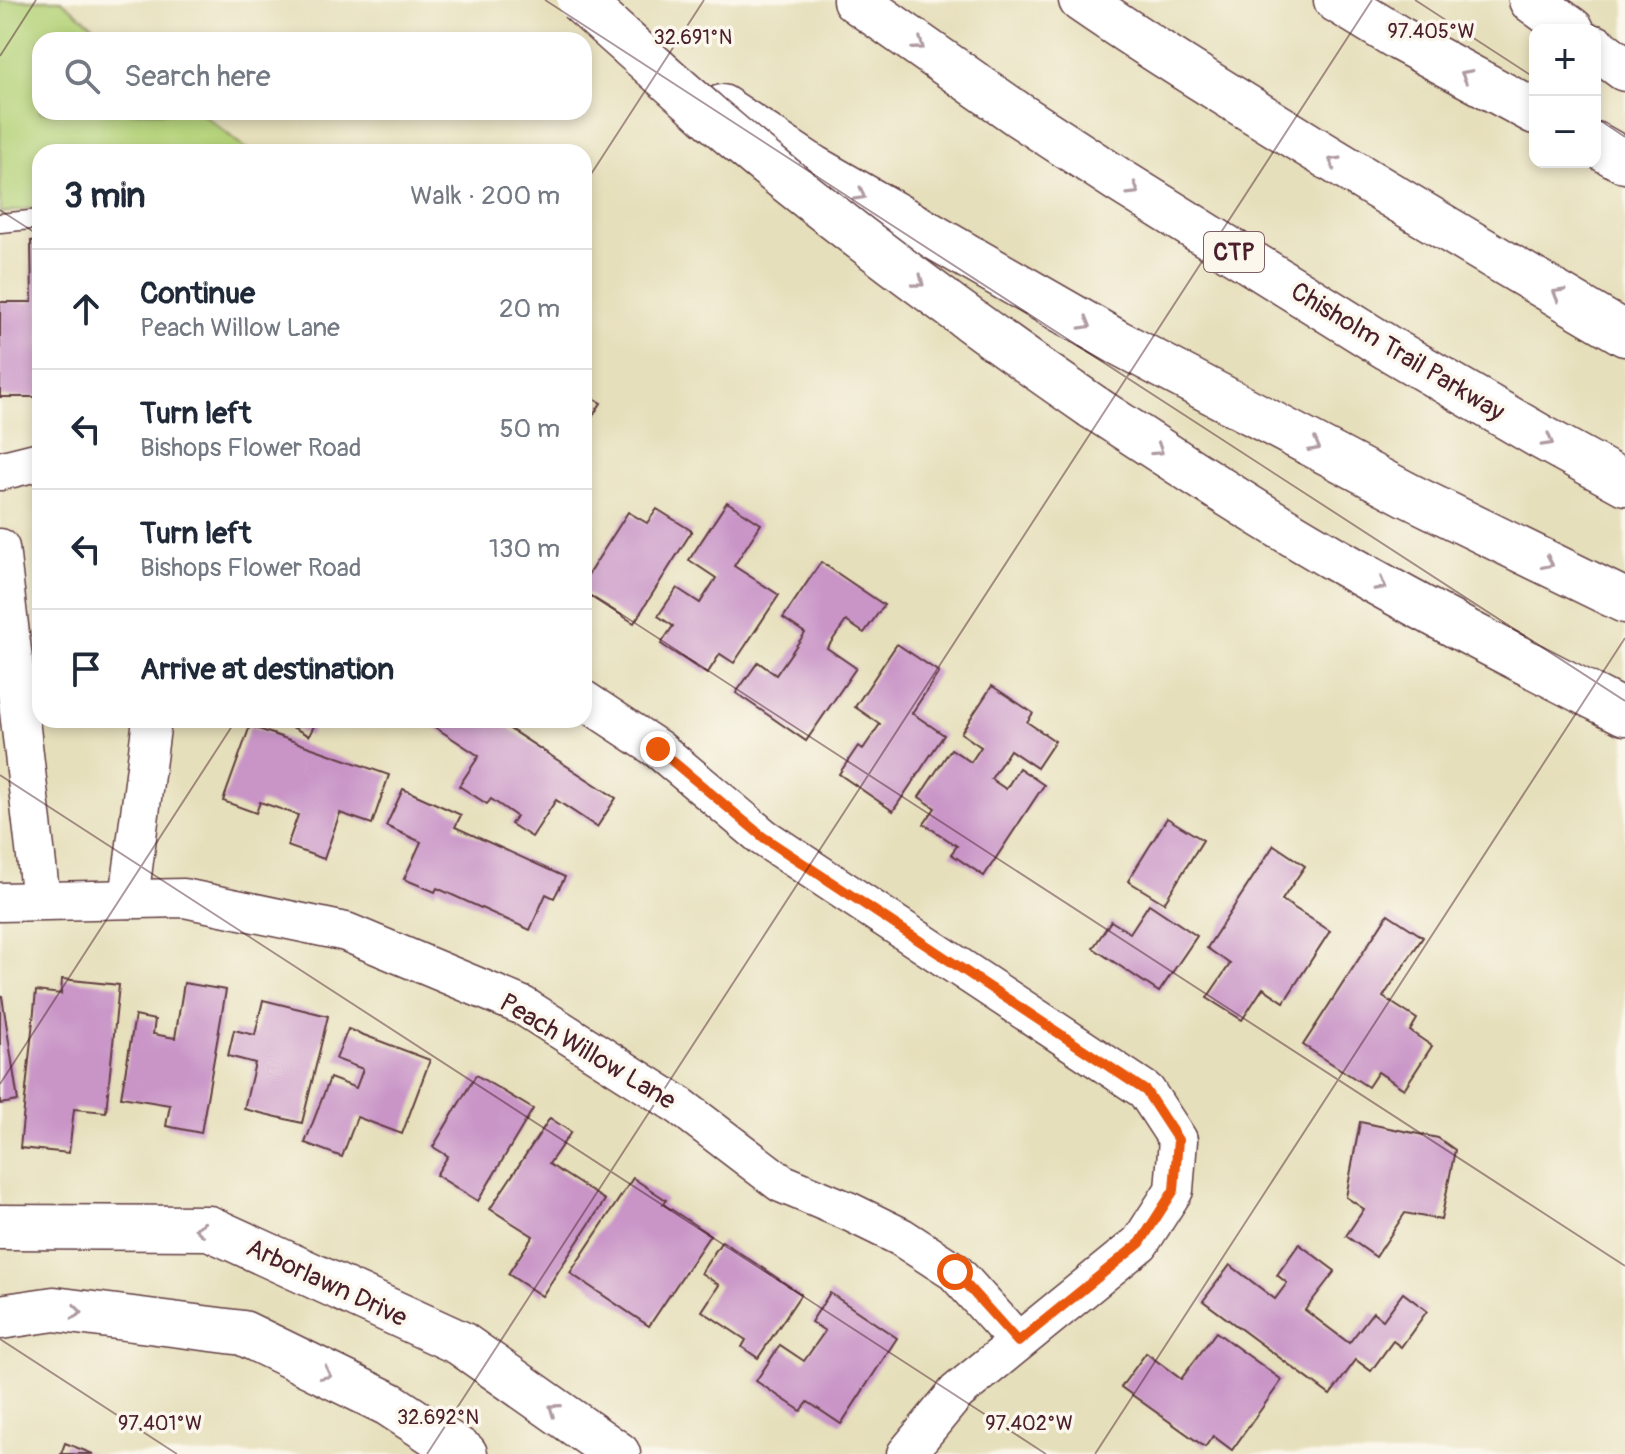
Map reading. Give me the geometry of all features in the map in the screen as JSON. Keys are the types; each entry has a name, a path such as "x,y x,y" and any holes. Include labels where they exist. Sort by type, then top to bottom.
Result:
{"main road":[{"path":"560,0 814,168 1117,342 1408,495 1625,601"},
{"path":"579,0 795,187 987,334 1093,407 1336,560 1464,631 1625,713"},
{"name":"Chisholm Trail Parkway","path":"855,0 1019,115 1120,181 1388,348 1625,483"},
{"path":"1081,0 1320,153 1625,334"},
{"path":"1336,0 1400,39 1529,109"},
{"path":"1531,0 1564,24"},
{"path":"1601,51 1625,69"},
{"path":"1601,147 1625,161"},
{"name":"Arborlawn Drive","path":"0,1227 209,1228 460,1343 618,1454"},
{"path":"0,1317 54,1309 243,1333 389,1404 465,1454"}],"street":[{"path":"0,471 32,463"},
{"path":"0,548 41,900"},
{"path":"592,705 658,749 763,837 1146,1091 1178,1140 1174,1190 1140,1243 957,1392 906,1454"},
{"path":"129,899 151,728"},
{"name":"Peach Willow Lane","path":"0,902 184,898 346,932 523,1006 680,1106 781,1183 901,1237 955,1272 1018,1342"}],"lane":[{"path":"0,223 32,220"}],"green space":[{"path":"0,0 61,0 101,32 32,32 32,120 210,120 240,144 32,144 32,208 0,213"}],"building":[{"path":"0,302 32,302 32,397 0,397"},
{"path":"592,398 601,403 592,417"},
{"path":"727,502 761,524 734,566 779,595 734,663 720,654 707,674 661,644 673,626 658,616 677,588 700,603 716,578 689,560"},
{"path":"657,509 692,531 634,623 592,597 592,568 628,512 647,523"},
{"path":"821,562 884,605 864,633 846,621 827,648 856,668 806,741 736,693 758,662 776,675 805,633 783,618"},
{"path":"897,644 939,672 912,713 944,735 893,811 839,774 858,746 863,749 880,724 855,707"},
{"path":"992,686 1033,713 1027,722 1055,741 1037,768 1010,750 991,779 1006,789 1019,768 1044,785 984,876 951,854 957,846 924,824 935,808 919,797 951,749 971,762 981,747 961,733"},
{"path":"249,728 389,775 372,824 340,813 324,859 287,846 298,815 260,802 256,813 223,801"},
{"path":"294,728 313,728 309,736"},
{"path":"436,728 508,728 616,798 597,827 556,800 532,837 511,824 516,816 491,799 487,804 459,786 479,756"},
{"path":"403,789 461,815 455,827 565,877 554,898 546,894 530,930 437,888 435,892 404,879 421,842 386,826"},
{"path":"1167,818 1203,840 1164,903 1128,881"},
{"path":"1274,845 1305,866 1282,900 1330,931 1284,1002 1263,988 1242,1020 1207,998 1230,964 1207,948"},
{"path":"1149,904 1197,936 1159,992 1093,948 1111,921 1130,933"},
{"path":"1388,914 1423,937 1383,997 1417,1019 1410,1031 1432,1046 1404,1089 1378,1072 1368,1087 1303,1045"},
{"path":"62,979 119,985 106,1112 74,1109 69,1153 20,1148 36,991 61,994"},
{"path":"184,983 226,990 201,1133 166,1126 170,1105 121,1097 135,1016 155,1020 153,1034 175,1038"},
{"path":"0,996 18,1101 0,1104"},
{"path":"263,1000 328,1016 302,1123 244,1109 255,1063 228,1056 234,1030 255,1035"},
{"path":"348,1029 430,1060 402,1134 357,1117 342,1157 305,1143 330,1078 356,1088 363,1069 336,1059"},
{"path":"476,1075 533,1109 478,1201 436,1175 448,1156 433,1147"},
{"path":"550,1118 571,1132 549,1164 605,1200 542,1296 508,1274 533,1236 490,1209"},
{"path":"1360,1122 1438,1138 1455,1150 1441,1220 1405,1213 1376,1257 1346,1236 1364,1209 1346,1197"},
{"path":"633,1178 666,1200 663,1204 710,1235 649,1326 570,1273"},
{"path":"722,1241 801,1294 758,1358 742,1347 746,1340 702,1311 719,1285 701,1273"},
{"path":"1299,1244 1335,1271 1305,1310 1349,1343 1373,1312 1383,1320 1403,1293 1427,1311 1401,1347 1393,1341 1371,1371 1356,1360 1330,1395 1203,1301 1230,1265 1275,1299 1287,1283 1277,1275"},
{"path":"830,1293 897,1338 841,1424 808,1402 801,1411 756,1381 780,1345 804,1361 825,1331 811,1322"},
{"path":"1216,1332 1282,1380 1232,1450 1213,1436 1205,1447 1121,1387 1146,1353 1181,1379"},
{"path":"65,1443 93,1454 61,1454"}],"route":[{"path":"658,749 763,837 1146,1091 1178,1140 1174,1190 1140,1243 1018,1342 955,1272"}]}
